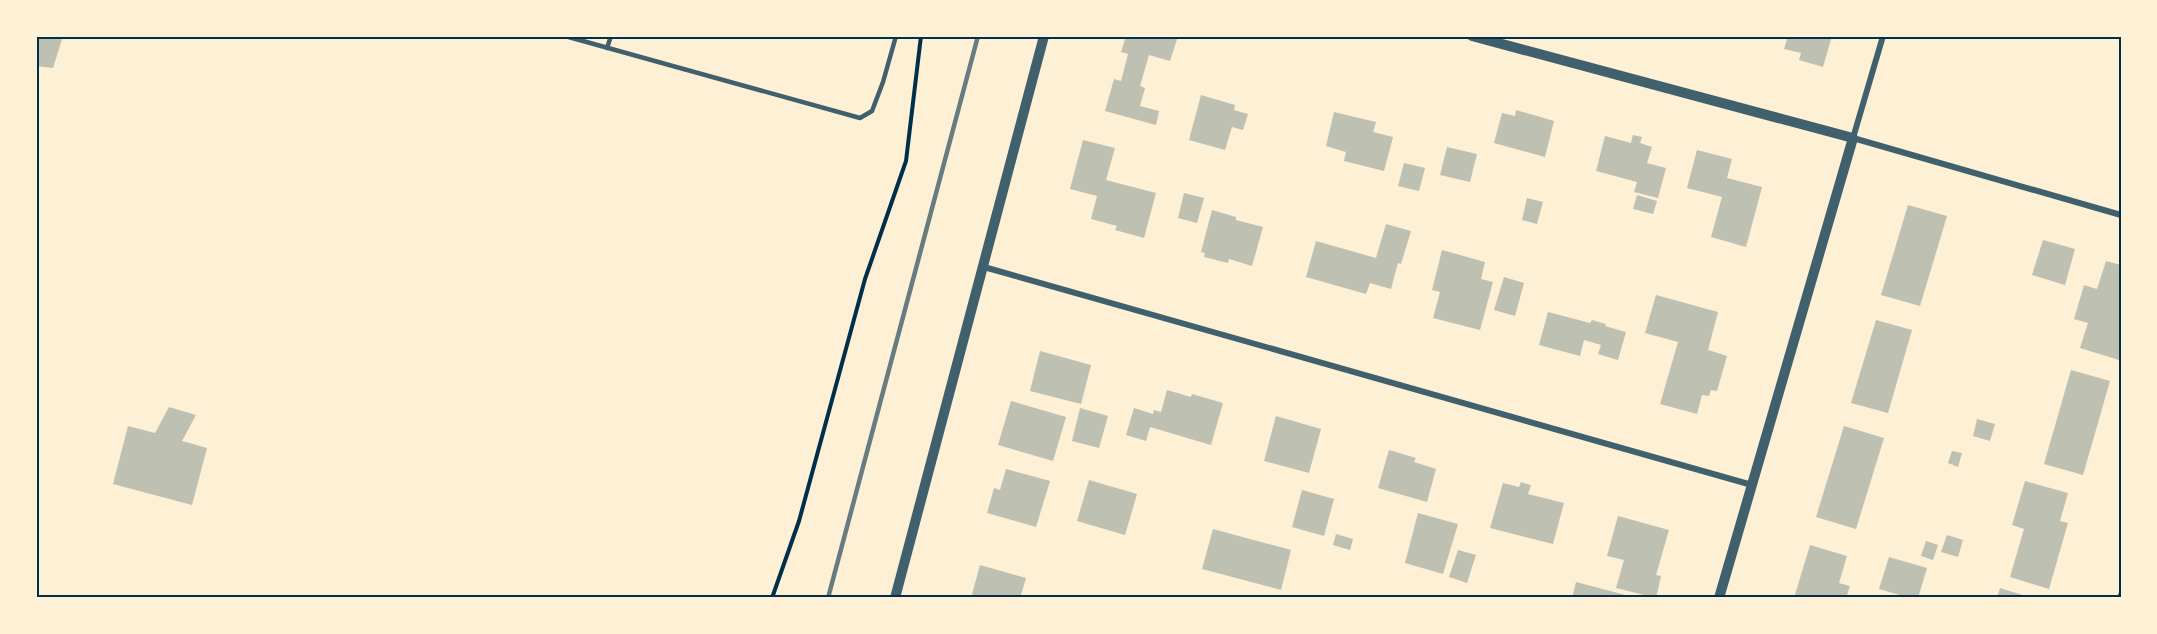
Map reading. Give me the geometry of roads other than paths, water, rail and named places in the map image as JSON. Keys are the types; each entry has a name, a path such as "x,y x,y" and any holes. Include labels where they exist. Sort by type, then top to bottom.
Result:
{"street":[{"path":"895,598 1044,36"},
{"path":"1472,36 1853,138 2121,215"},
{"path":"1719,598 1883,36"},
{"path":"984,267 1752,485"}],"lane":[{"path":"565,36 860,118 872,111 896,36"},
{"path":"608,48 611,36"}],"railway":[{"path":"828,598 978,36"}]}
